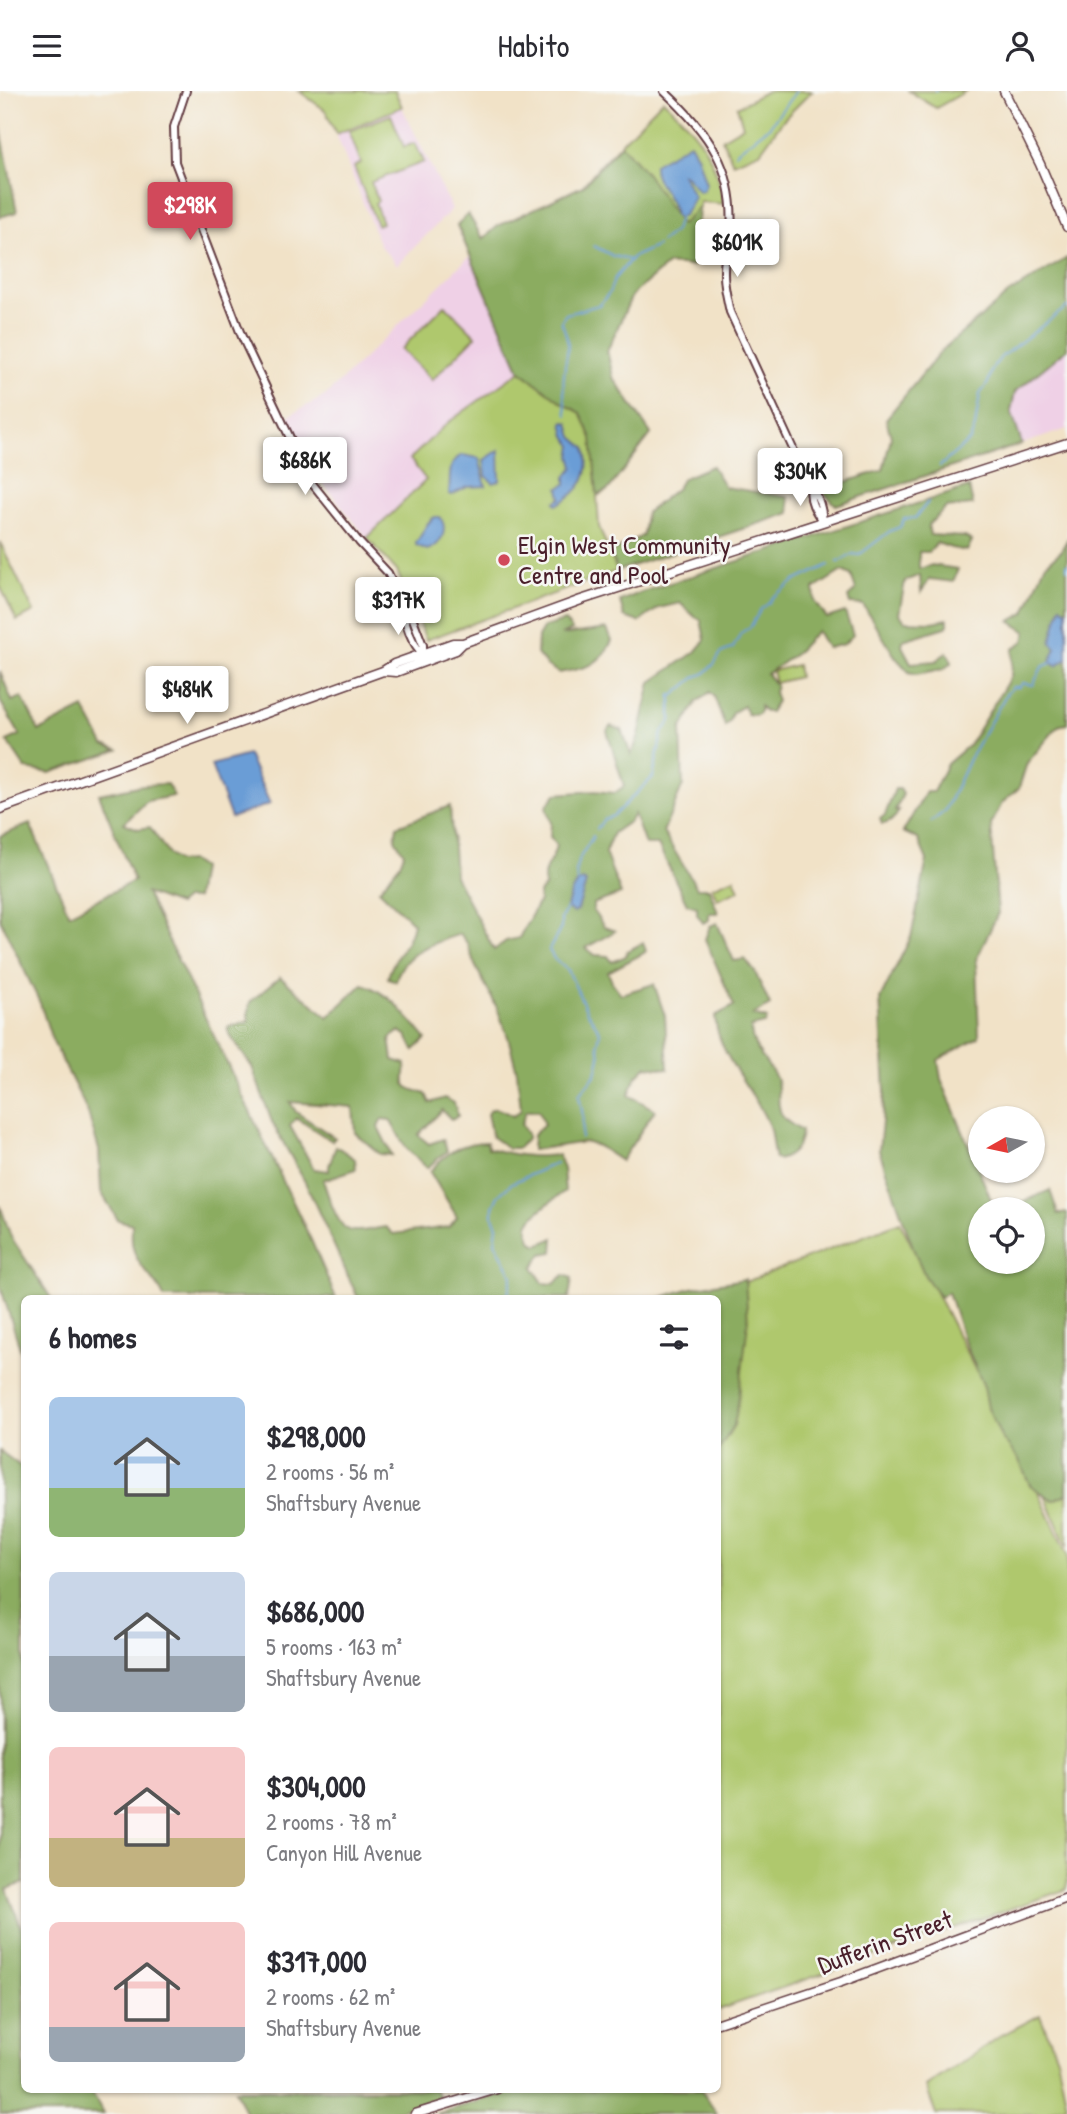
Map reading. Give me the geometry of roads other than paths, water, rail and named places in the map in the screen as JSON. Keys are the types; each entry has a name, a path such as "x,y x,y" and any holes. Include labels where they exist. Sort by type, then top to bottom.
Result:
{"main road":[{"path":"1004,91 1067,227"},
{"path":"0,809 383,671 394,664 453,643 463,643 581,600 1067,443"},
{"path":"383,671 396,672 456,650 463,643"},
{"name":"Dufferin Street","path":"721,2022 841,1982 1067,1898"},
{"path":"415,2114 484,2093"}],"street":[{"path":"186,91 174,127 176,162 246,347 314,486 388,573 404,606 404,616 417,648 423,654"},
{"path":"664,91 704,131 725,174 732,204 731,235 725,258 723,283 730,313 811,488 816,492 822,509 822,521"}],"water":[{"path":"690,143 697,155 706,184 703,191 699,192 682,174 694,197 684,215 678,218 656,177 654,164"},
{"path":"565,422 569,423 573,437 586,448 587,467 583,482 557,505 555,502 561,498 559,488 566,484 566,477 574,467 571,456 573,446 566,436"},
{"path":"499,450 500,481 493,483 486,476 484,460"},
{"path":"463,455 479,458 486,486 467,487 452,495 449,494 452,466"},
{"path":"435,517 440,517 443,522 444,532 440,541 427,550 416,545 416,542"},
{"path":"1061,606 1067,610 1067,659 1056,666 1050,662 1056,648 1051,642"},
{"path":"248,755 270,804 231,818 211,765"},
{"path":"582,880 586,882 578,910 574,913 567,908 573,888"}],"waterway":[{"path":"735,153 770,126 796,91"},
{"path":"661,242 675,231 679,217"},
{"path":"594,246 613,256 630,260"},
{"path":"567,415 563,385 568,344 561,321 566,314 599,305 609,293 615,278 633,257 657,246"},
{"path":"940,466 970,440 975,427 980,394 1001,357 1067,307"},
{"path":"838,562 853,554 859,555 890,531 900,527 904,519 915,518 928,502"},
{"path":"1067,564 1067,569"},
{"path":"597,829 604,819 613,816 653,777 662,733 671,721 671,695 704,674 721,653 733,648 741,633 751,626 761,609 773,597 795,581 829,565"},
{"path":"931,822 945,811 969,759 1007,693 1023,683 1033,685 1042,667 1051,663"},
{"path":"578,882 576,869 593,836"},
{"path":"567,908 561,918 561,928 549,950 555,960 568,970 587,1012 600,1031 600,1057 596,1074 579,1095 583,1116 581,1138"},
{"path":"508,1295 512,1275 495,1242 497,1226 493,1207 498,1196 512,1183 556,1163"}],"place":[{"name":"Elgin West Community Centre and Pool","path":"504,560"}]}
